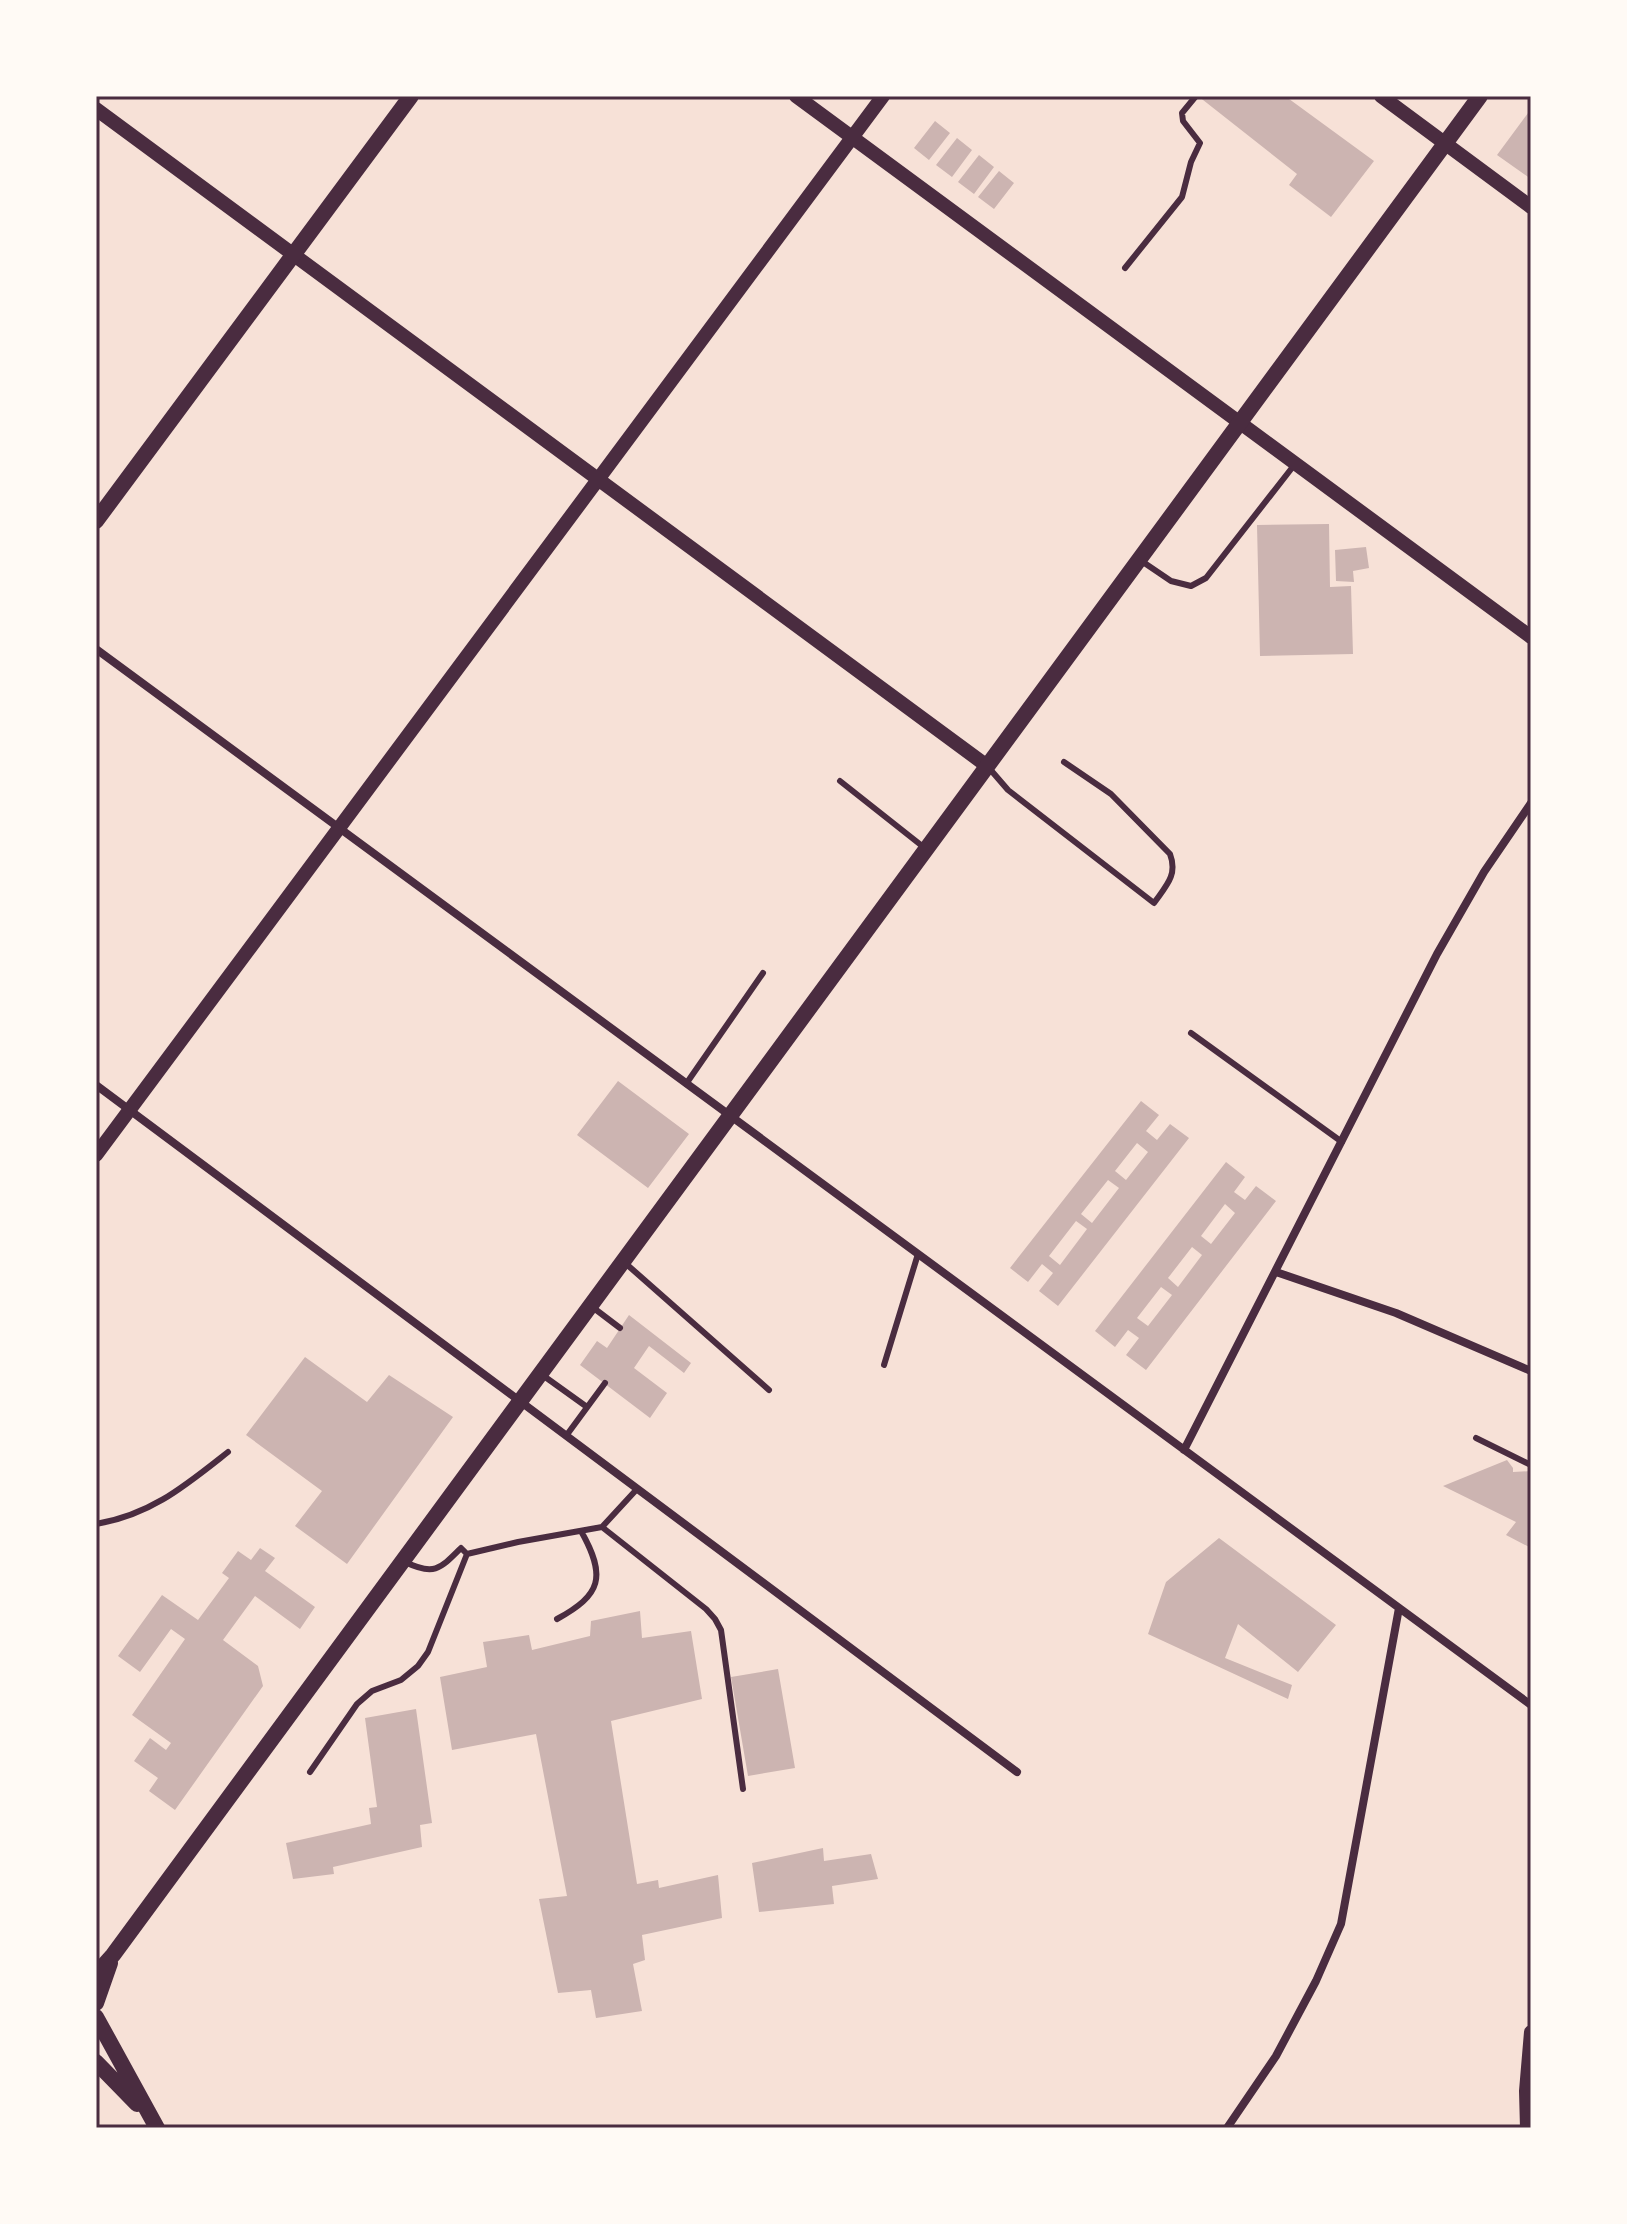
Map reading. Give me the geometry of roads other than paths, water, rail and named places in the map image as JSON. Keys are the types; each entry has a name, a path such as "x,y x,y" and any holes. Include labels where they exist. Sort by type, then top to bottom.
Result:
{"main road":[{"path":"96,521 411,96"},
{"path":"96,1974 113,1955 1480,96"},
{"path":"96,2003 113,1955"},
{"path":"96,2017 153,2122"},
{"path":"96,2062 153,2122"}],"street":[{"path":"796,96 1531,637"},
{"path":"96,1155 883,96"},
{"path":"1381,96 1531,207"},
{"path":"96,109 987,766"},
{"path":"96,649 1531,1705"},
{"path":"1184,1450 1458,916 1531,803"},
{"path":"96,1085 1017,1772"},
{"path":"1276,1272 1408,1318 1531,1371"},
{"path":"1227,2128 1276,2056 1316,1981 1341,1924 1399,1608"},
{"path":"1527,2128 1527,2060 1531,2032"}],"lane":[{"path":"1125,268 1182,197 1191,162 1200,143 1183,121 1182,113 1196,96"},
{"path":"1139,559 1171,581 1191,586 1206,578 1295,464"},
{"path":"987,766 1008,790 1154,903 1172,878 1175,866 1170,854 1111,794 1064,762"},
{"path":"840,781 926,849"},
{"path":"686,1084 763,973"},
{"path":"1191,1033 1342,1142"},
{"path":"884,1365 918,1254"},
{"path":"623,1261 769,1390"},
{"path":"590,1305 620,1328"},
{"path":"541,1373 587,1407"},
{"path":"566,1436 605,1383"},
{"path":"1476,1438 1531,1465"},
{"path":"96,1524 124,1520 174,1495 228,1452"},
{"path":"467,1554 602,1527 637,1489"},
{"path":"602,1527 706,1609 721,1630 743,1789"},
{"path":"557,1619 583,1605 593,1591 596,1573 593,1553 581,1531"},
{"path":"403,1561 415,1567 436,1570 461,1548 467,1554"},
{"path":"310,1772 357,1704 372,1691 401,1680 418,1666 428,1652 467,1554"}]}
